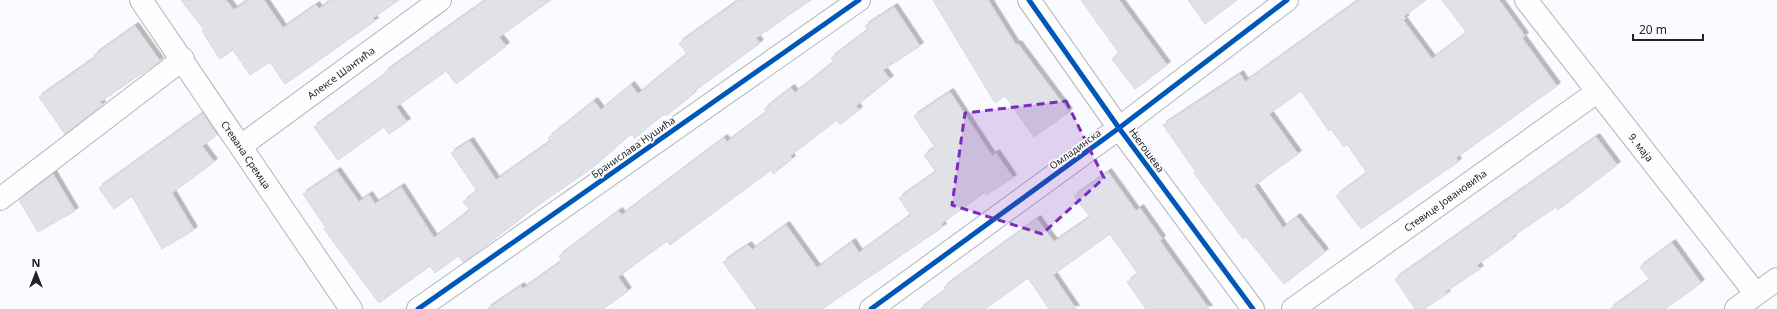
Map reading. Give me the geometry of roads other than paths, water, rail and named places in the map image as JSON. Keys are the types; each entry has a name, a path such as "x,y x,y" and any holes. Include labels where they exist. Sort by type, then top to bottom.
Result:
{"street":[{"name":"Стевана Сремца","path":"141,0 183,59 351,309"},
{"name":"Алексе Шантића","path":"242,146 440,0"},
{"name":"Бранислава Нушића","path":"418,309 859,0"},
{"name":"Његошева","path":"1029,0 1119,128 1253,309"},
{"name":"Омладинска","path":"871,309 1119,128 1287,0"},
{"name":"9. маја","path":"1526,0 1756,294"},
{"path":"0,199 183,59"},
{"name":"Стевице Јовановића","path":"1293,309 1597,92"},
{"path":"1736,309 1777,279"}]}
